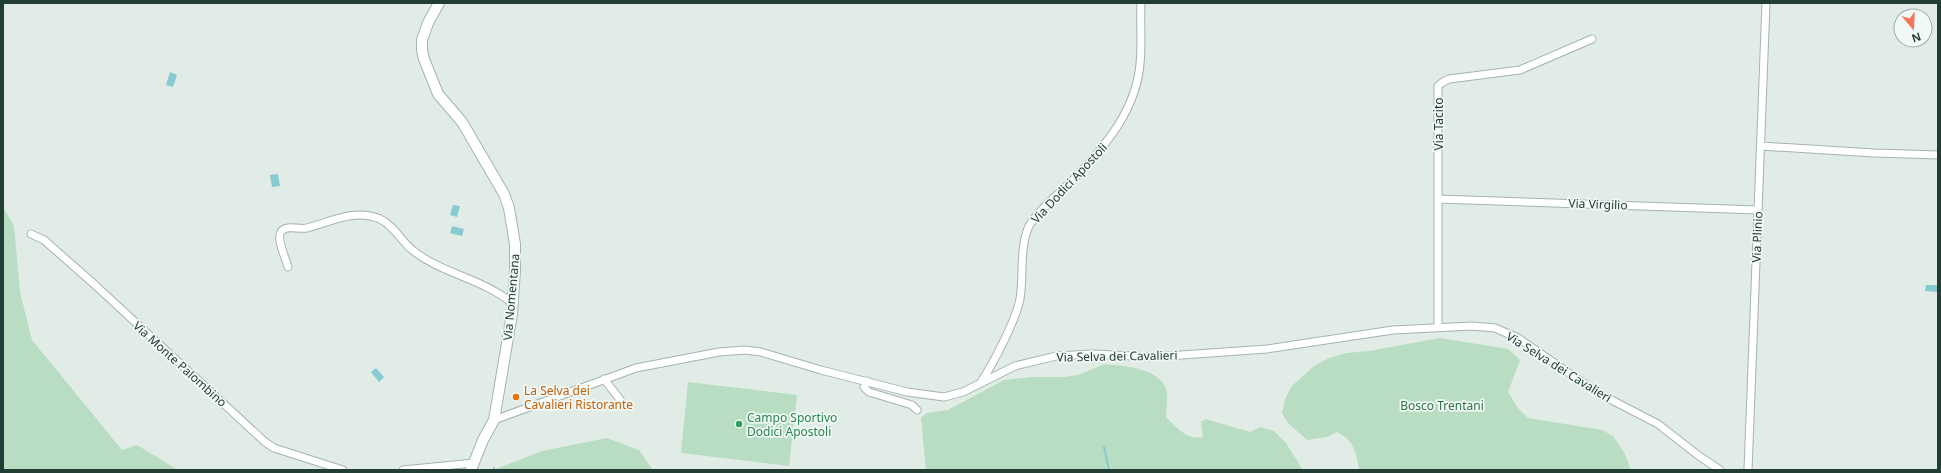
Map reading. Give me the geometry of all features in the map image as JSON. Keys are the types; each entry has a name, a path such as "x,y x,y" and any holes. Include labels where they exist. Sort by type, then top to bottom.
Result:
{"main road":[{"name":"Via Nomentana","path":"439,3 422,40 422,50 430,77 438,94 454,112 470,134 502,190 510,208 515,244 516,270 494,420 483,440 472,466"}],"street":[{"name":"Via Dodici Apostoli","path":"980,384 994,360 1019,304 1024,243 1029,226 1106,144 1118,126 1128,106 1136,86 1140,65 1141,3"},
{"name":"Via Plinio","path":"1748,470 1766,3"},
{"name":"Via Tacito","path":"1438,326 1437,90 1439,85 1445,80 1520,70 1592,39"},
{"path":"1761,146 1874,153 1938,155"},
{"name":"Via Virgilio","path":"1438,198 1758,210"},
{"path":"288,267 279,234 282,230 290,228 307,228 342,217 370,217 386,223 411,248 430,262 454,274 495,290 512,303"},
{"name":"Via Monte Palombino","path":"31,234 44,240 76,268 264,442 274,448 343,470"},
{"name":"Via Selva dei Cavalieri","path":"494,420 604,379 647,365 714,352 745,350 761,352 821,370 919,394 944,397 959,394 1015,366 1056,356 1093,354 1153,357 1267,349 1379,331 1438,326 1486,327 1513,335 1598,393 1651,420 1704,460 1720,470"},
{"path":"604,379 625,406"},
{"path":"867,381 864,387 869,392 912,405 917,410"},
{"path":"403,470 472,466"}],"green space":[{"path":"3,207 14,226 20,292 32,340 122,450 137,445 178,470 3,470"},
{"name":"Bosco Trentani","path":"1440,338 1508,349 1520,360 1508,392 1517,407 1528,418 1602,430 1613,436 1625,454 1631,470 1359,470 1353,447 1343,435 1337,432 1327,437 1307,440 1288,423 1282,413 1285,399 1292,386 1314,366 1329,358 1346,353 1369,351"},
{"path":"1105,364 1132,367 1150,373 1158,378 1164,384 1167,392 1166,417 1178,429 1187,435 1198,438 1203,437 1201,422 1206,419 1250,432 1260,427 1274,431 1286,443 1303,470 926,470 921,418 927,413 948,410 1004,380 1078,375"},
{"name":"Campo Sportivo Dodici Apostoli","path":"688,382 797,395 789,466 681,453"},
{"path":"607,438 639,450 653,470 493,470 542,451"}],"water":[{"path":"170,72 177,75 173,87 166,85"},
{"path":"278,174 280,186 272,187 270,175"},
{"path":"453,205 460,206 457,217 450,215"},
{"path":"452,226 464,229 462,236 450,233"},
{"path":"1926,285 1938,285 1938,292 1925,291"},
{"path":"376,368 384,377 379,382 371,372"}],"waterway":[{"path":"1104,447 1109,470"}],"place":[{"name":"La Selva dei Cavalieri Ristorante","path":"516,397"},
{"name":"Campo Sportivo Dodici Apostoli","path":"739,424"}]}
